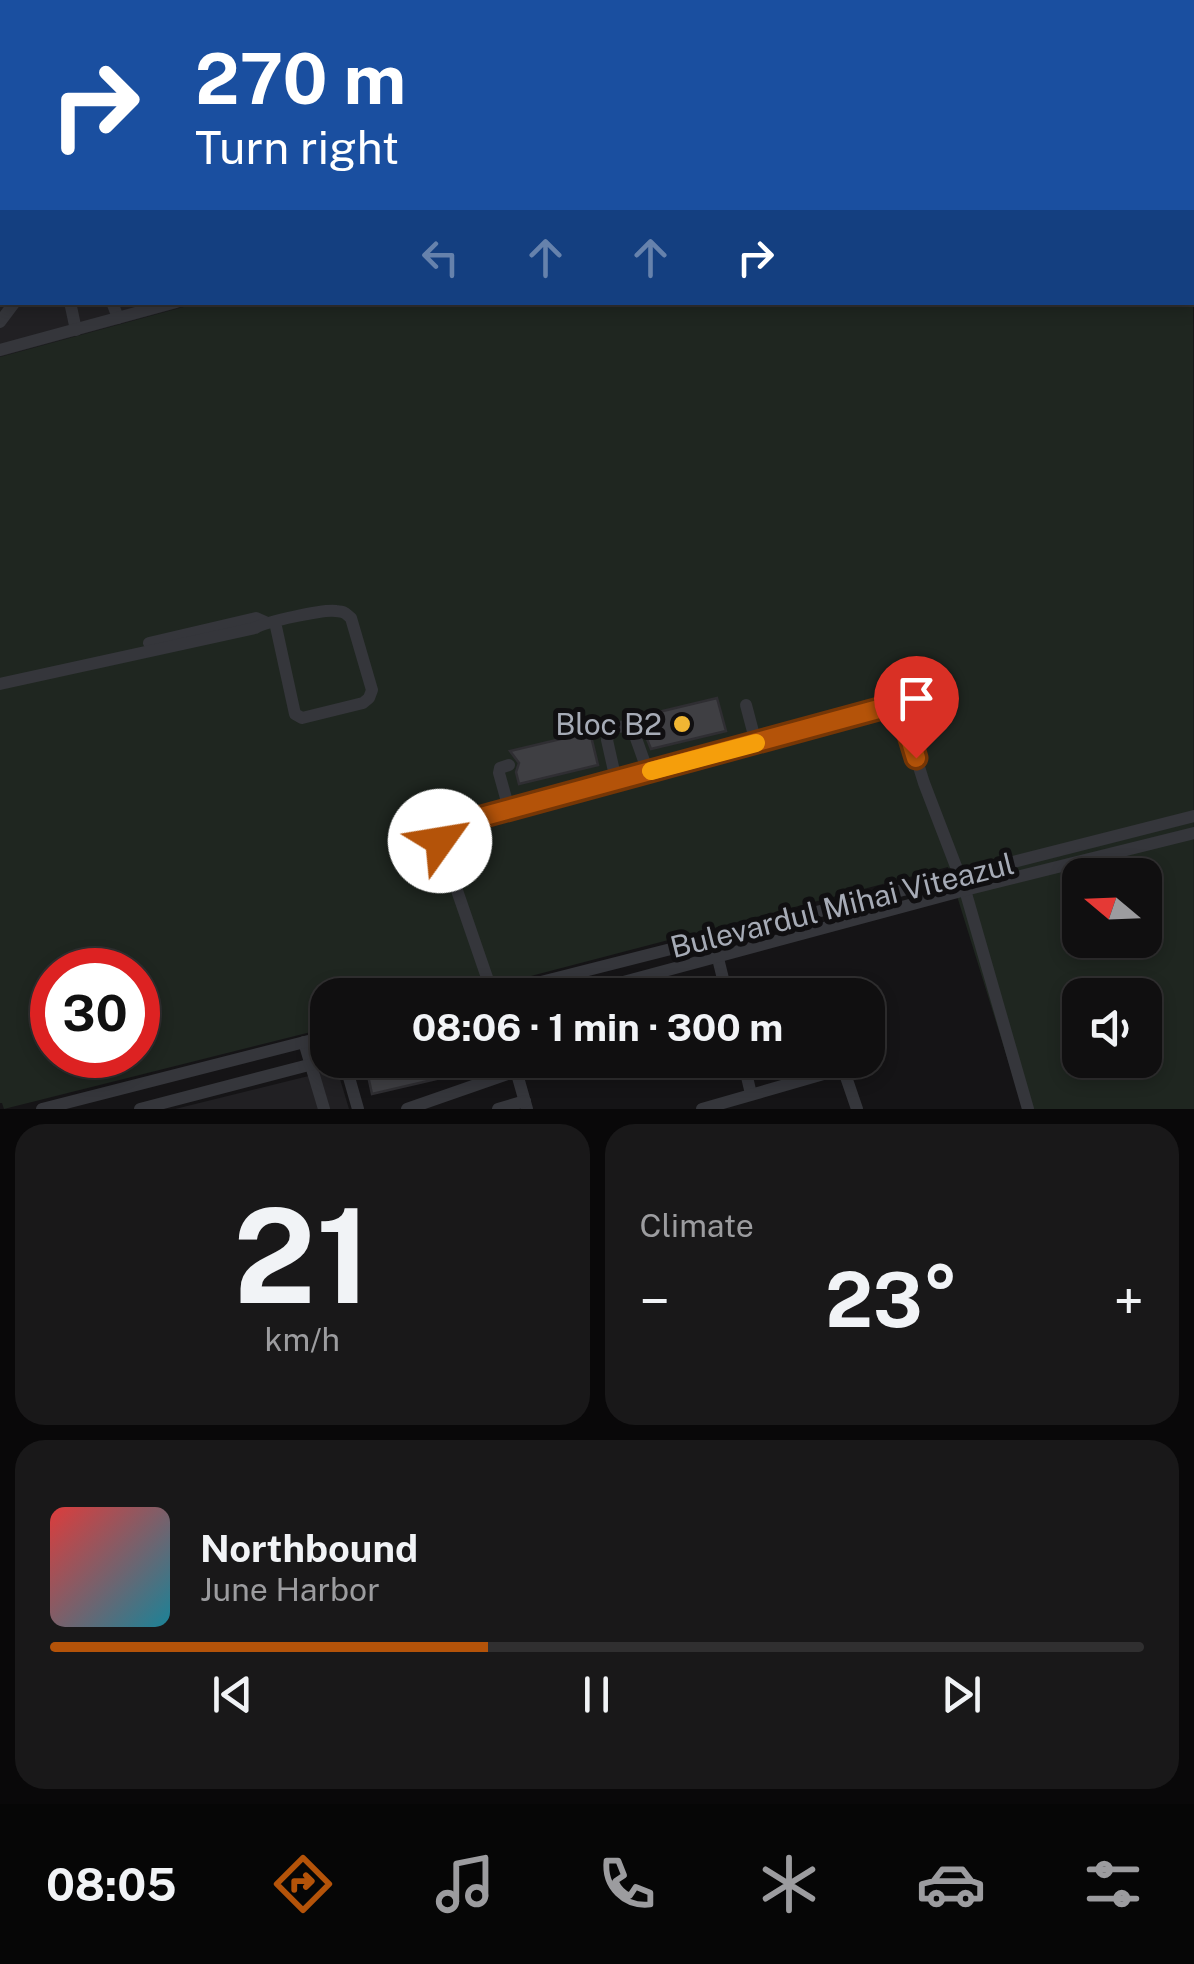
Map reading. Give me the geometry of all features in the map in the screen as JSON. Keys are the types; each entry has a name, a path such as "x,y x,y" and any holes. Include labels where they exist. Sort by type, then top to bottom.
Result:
{"street":[{"path":"71,305 76,330"},
{"path":"113,305 118,318"},
{"path":"0,350 165,305"},
{"path":"0,680 255,628 270,622 333,610 351,618 372,690 368,698 362,703 302,718 295,714 270,622"},
{"path":"486,978 440,841 448,826 897,704 965,890 1028,1109"},
{"path":"746,705 756,743"},
{"path":"616,780 607,740 611,729 620,726 633,730 648,772"},
{"path":"508,809 498,773 509,765"},
{"path":"1187,818 1189,834"},
{"name":"Bulevardul Mihai Viteazul","path":"558,978 1187,818"},
{"name":"Bulevardul Mihai Viteazul","path":"641,978 1189,834"},
{"path":"713,938 723,978"},
{"path":"42,1109 310,1040"},
{"path":"140,1109 310,1064 304,1042"},
{"path":"228,1062 234,1084"},
{"path":"702,1109 834,1070 845,1074 856,1109"},
{"path":"314,1078 324,1109"},
{"path":"349,1078 358,1109"},
{"path":"407,1109 484,1078"},
{"path":"498,1109 526,1105 518,1078"},
{"path":"747,1078 751,1094"}],"shaded area":[{"path":"0,305 191,305 0,357"},
{"path":"191,305 1193,305 1194,1109 1023,1109 948,867 523,978 310,978 310,1032 160,1070 160,948 30,948 30,1078 128,1078 4,1109 0,1103 0,357"},
{"path":"310,1076 340,1078 349,1109 175,1109"}],"building":[{"name":"Bloc B2","path":"717,698 726,731 651,749 638,717"},
{"path":"590,732 598,765 519,784 519,763 510,751"},
{"path":"368,1078 441,1078 372,1094"}],"slow traffic":[{"path":"651,771 756,743"}],"place":[{"name":"Bloc B2","path":"682,724"}],"route":[{"path":"440,841 448,826 897,704 916,758"}]}
